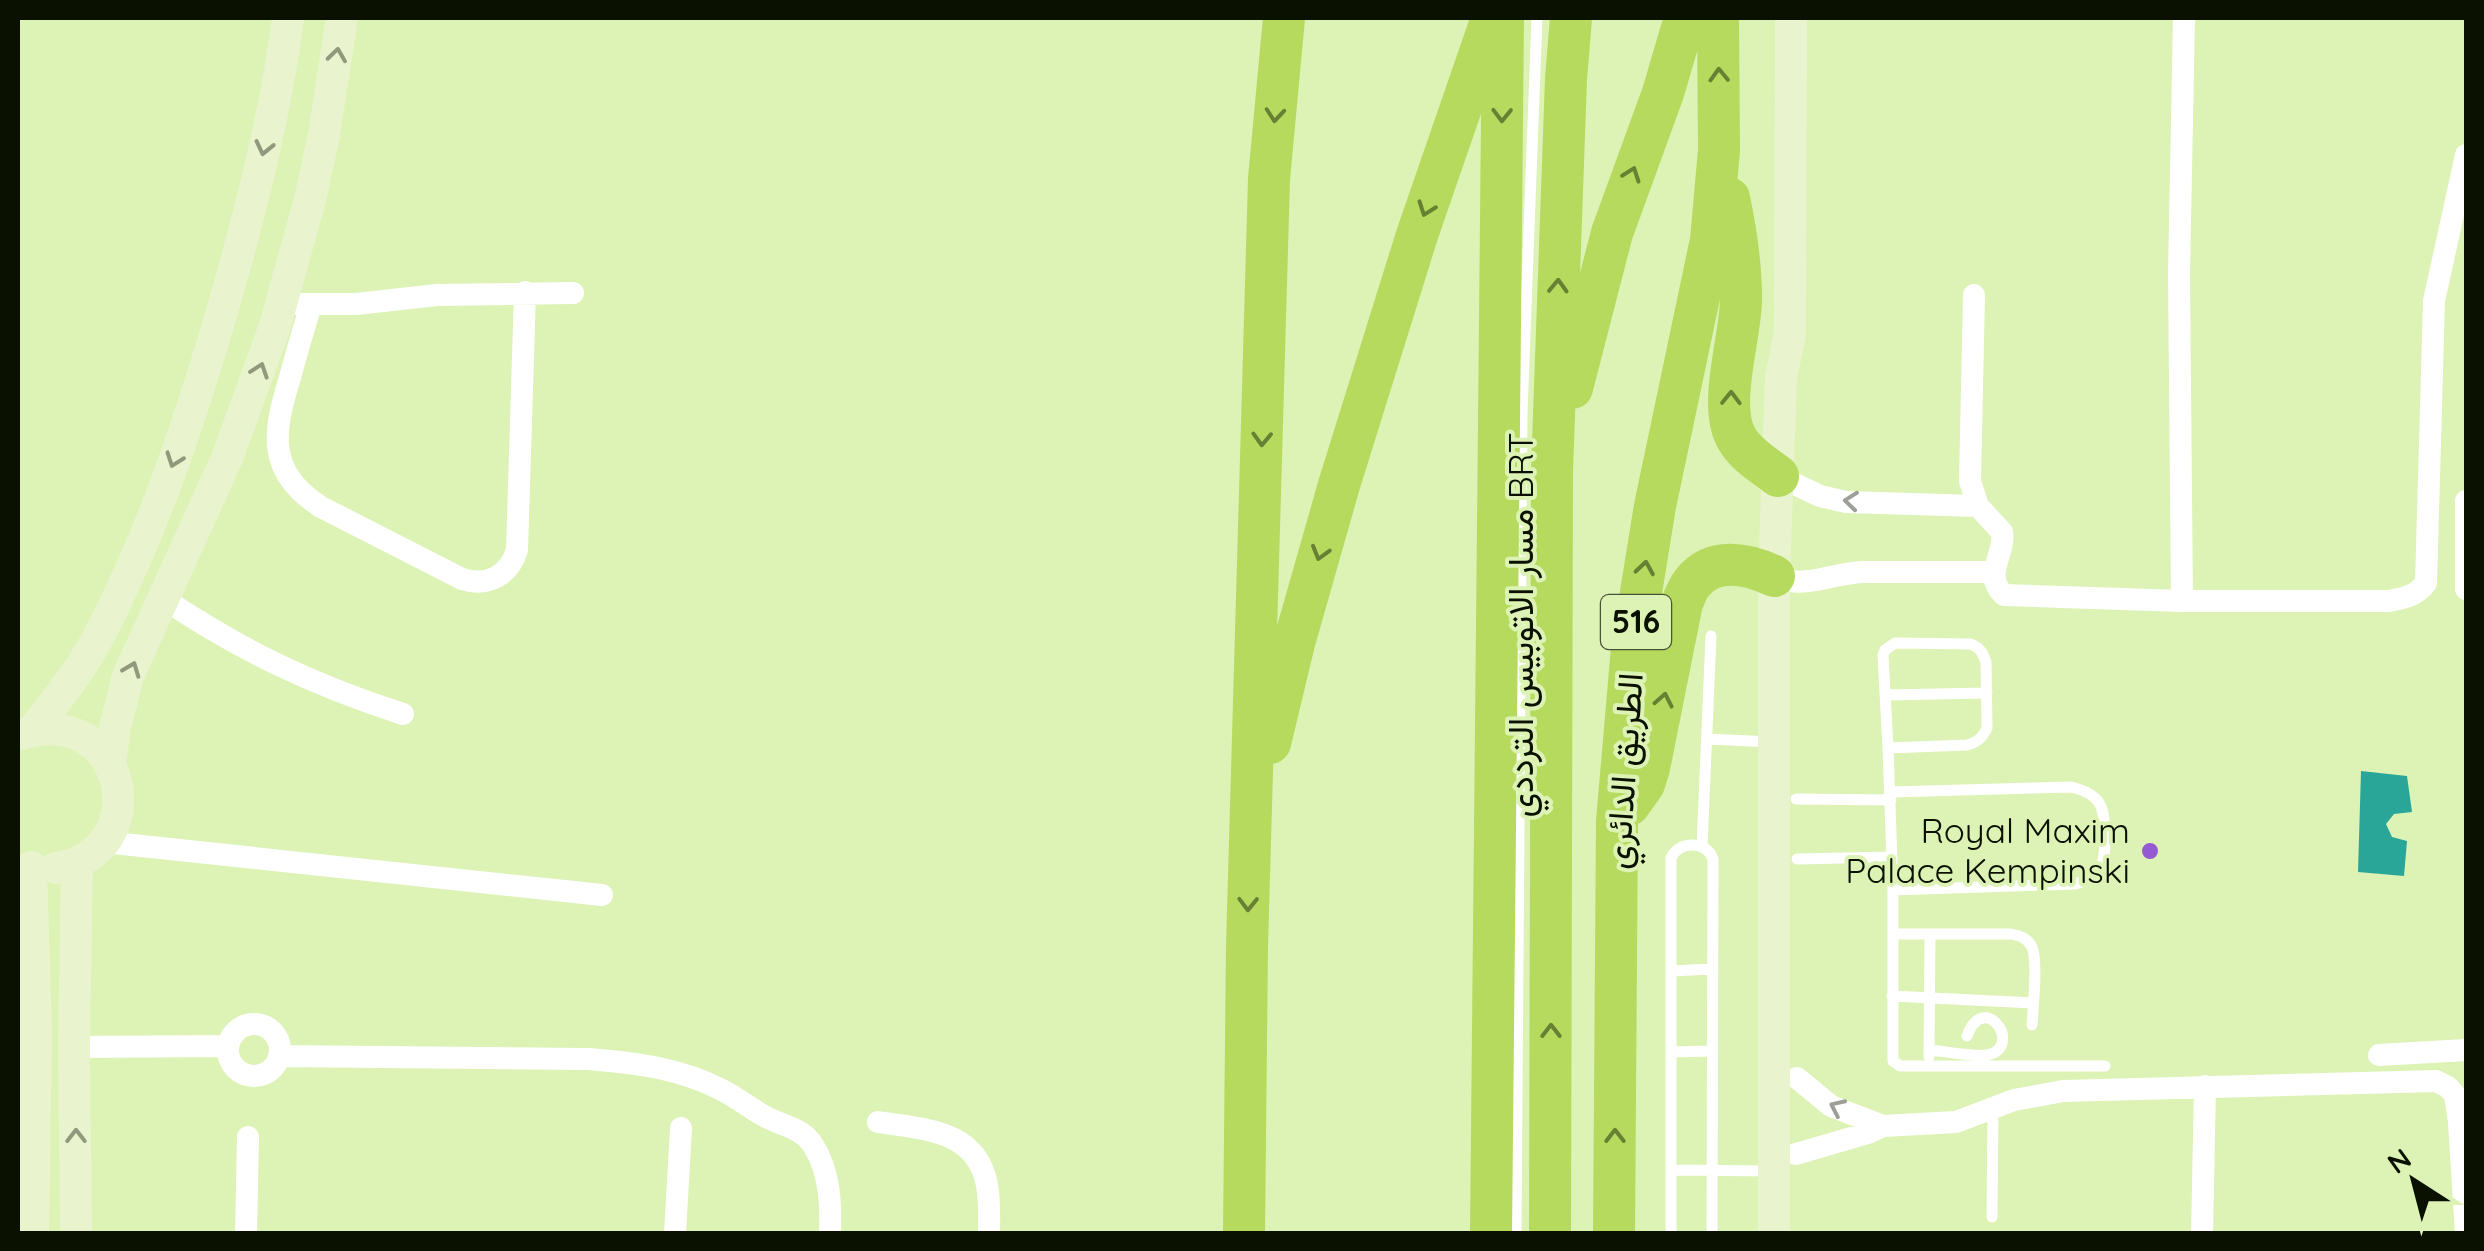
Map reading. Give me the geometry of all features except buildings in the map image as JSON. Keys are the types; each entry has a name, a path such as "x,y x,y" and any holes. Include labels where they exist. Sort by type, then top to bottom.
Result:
{"highway":[{"path":"1244,1234 1250,826 1269,179 1284,18"},
{"path":"1250,826 1294,644 1339,485 1417,235 1492,18"},
{"path":"1491,1234 1503,18"},
{"name":"الطريق الدائري","path":"1550,1234 1552,470 1571,18"},
{"name":"516","path":"1552,470 1612,233 1663,92 1684,18"},
{"name":"الطريق الدائري","path":"1614,1234 1618,822 1632,648 1655,506 1711,240 1719,150 1718,18"},
{"path":"1719,150 1740,279 1731,424 1748,454 1786,480"},
{"path":"1618,822 1650,768 1682,603 1692,582 1722,565 1756,568 1785,580"}],"street":[{"path":"26,733 75,675 94,644 124,583 175,457 206,366 257,182 288,18"},
{"path":"342,18 276,430 280,456 291,481 320,507 462,579 479,582 504,573 517,550 525,292"},
{"path":"1786,1077 1776,742 1785,580 1781,378 1790,333 1791,18"},
{"path":"2182,601 2179,274 2184,18"},
{"path":"1974,294 1970,481 1978,506 2002,532 2003,546 1994,572 1996,586 2004,595 2182,601 2390,601 2418,593 2426,583 2434,301 2466,155"},
{"path":"296,304 573,292"},
{"path":"110,763 128,676 252,394 296,304"},
{"path":"1786,480 1820,496 1846,502 1978,506"},
{"path":"2466,500 2466,589"},
{"path":"1785,580 1860,572 1994,572"},
{"path":"1785,580 1797,859 1786,1077 1785,1162 1791,1234"},
{"path":"164,598 255,655 352,698 403,714"},
{"path":"26,733 48,728 77,734 101,751 116,776 119,804 104,842 92,854 47,869 22,864 33,1234"},
{"path":"104,842 602,895"},
{"path":"76,1234 77,862"},
{"path":"262,1024 276,1036 280,1056 268,1072 249,1076 232,1066 227,1046 232,1034 242,1026 262,1024"},
{"path":"74,1047 227,1046"},
{"path":"2379,1055 2466,1050"},
{"path":"280,1056 589,1059 679,1072 720,1088 811,1141 828,1184 830,1234"},
{"path":"1786,1077 1831,1106 1883,1126"},
{"path":"1785,1162 1883,1126 1956,1122 2014,1100 2063,1091 2436,1081 2455,1096 2466,1234"},
{"path":"2202,1234 2206,1086"},
{"path":"878,1122 947,1134 962,1142 988,1188 989,1234"},
{"path":"675,1234 681,1128"},
{"path":"246,1234 248,1136"},
{"path":"1774,1234 1785,1162"}],"lane":[{"name":"مسار الاتوبيس الترددي BRT","path":"1516,1234 1522,414 1537,18"},
{"path":"1702,846 1711,636"},
{"path":"1888,748 1967,745 1983,736 1987,728 1986,662 1978,648 1971,644 1894,643 1883,655 1885,696 1888,748 1891,796 1894,1061 1900,1066 2105,1066"},
{"path":"1885,696 1986,693"},
{"path":"1706,738 1776,742"},
{"path":"1796,799 2071,786 2085,790 2104,810 2105,855 2100,870 2089,880 2075,884 1893,890"},
{"path":"1671,1234 1671,858 1682,846 1702,846 1714,859 1712,1234"},
{"path":"1797,859 1892,857"},
{"path":"1893,934 2023,936 2034,956 2032,1025"},
{"path":"1929,1066 1930,934"},
{"path":"1672,971 1713,969"},
{"path":"1892,996 2033,1002"},
{"path":"1929,1050 1987,1055 1998,1050 2003,1039 2001,1027 1980,1018 1966,1036"},
{"path":"1671,1052 1712,1051"},
{"path":"1992,1217 1993,1110"},
{"path":"1671,1170 1785,1162"}],"water":[{"path":"2361,771 2407,776 2412,812 2394,814 2386,824 2392,837 2407,841 2404,876 2358,872"}],"place":[{"name":"Royal Maxim Palace Kempinski","path":"2150,851"}]}
